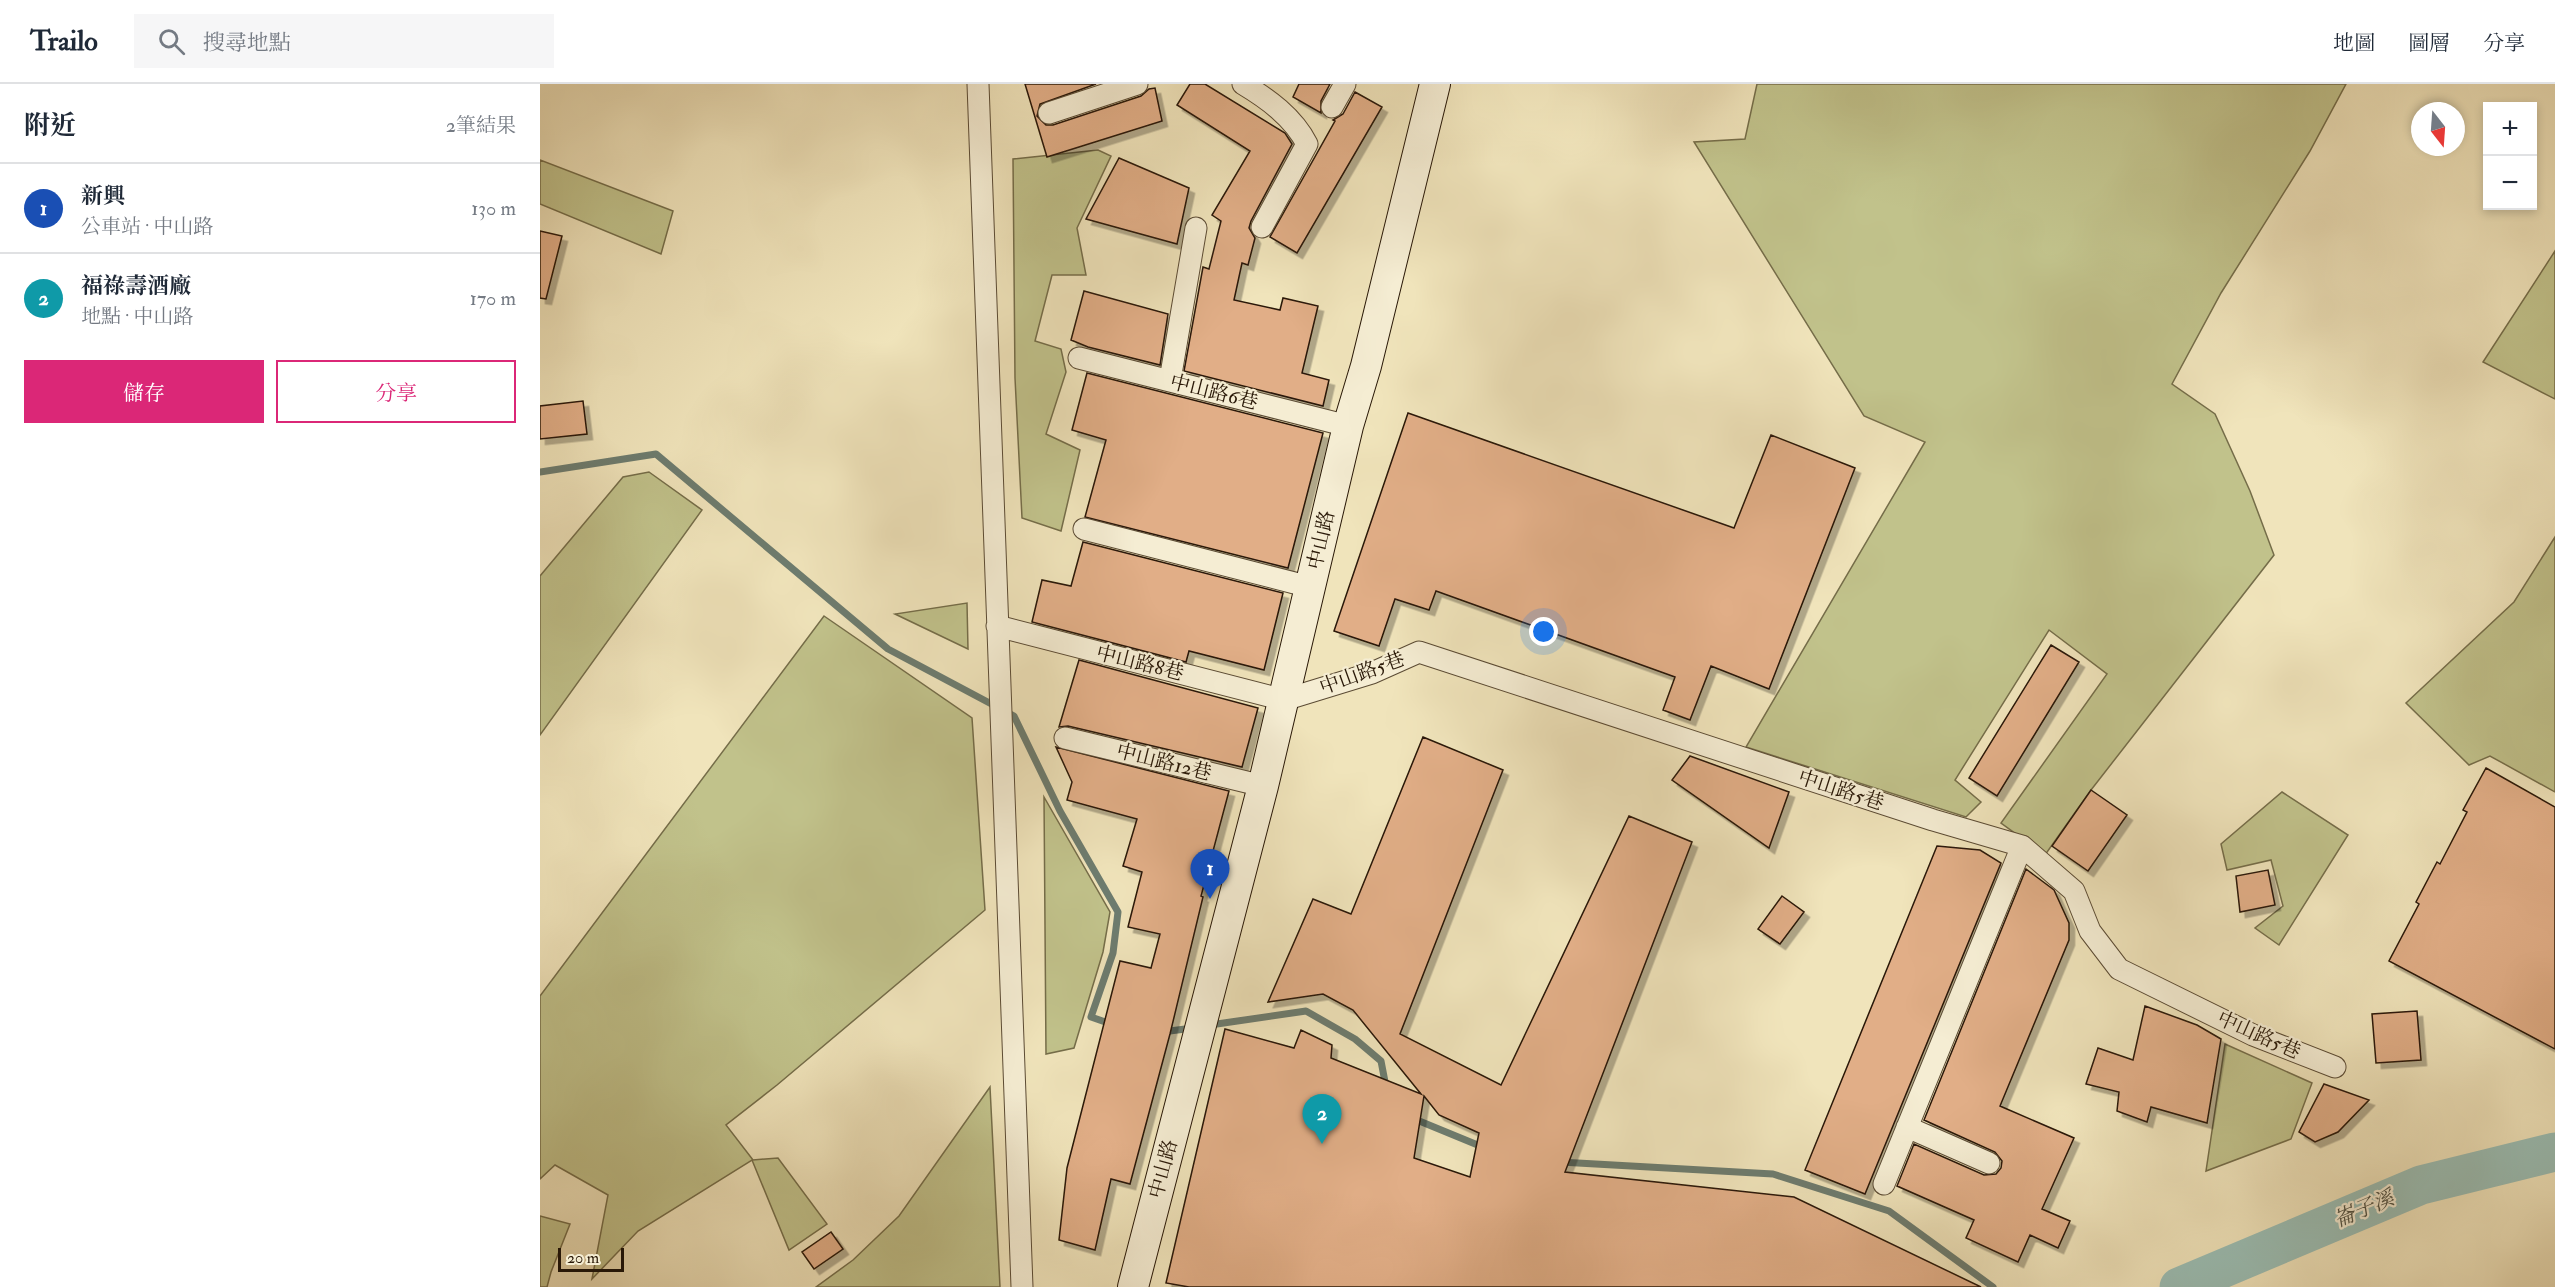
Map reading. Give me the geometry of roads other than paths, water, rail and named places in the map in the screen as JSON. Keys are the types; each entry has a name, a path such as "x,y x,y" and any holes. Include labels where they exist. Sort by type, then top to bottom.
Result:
{"main road":[{"name":"中山路","path":"1133,1287 1263,786 1348,426 1366,366 1435,84"}],"street":[{"path":"978,84 1022,1287"},
{"path":"1049,113 1137,84"},
{"path":"1242,84 1261,94 1297,125 1307,144 1262,226"},
{"path":"1332,107 1345,84"},
{"path":"1170,380 1196,228"},
{"name":"中山路6巷","path":"1079,358 1348,426"},
{"path":"1084,529 1310,587"},
{"name":"中山路8巷","path":"997,626 1284,700"},
{"name":"中山路5巷","path":"1284,700 1371,673 1419,652 1933,820 2022,846 2074,891 2090,931 2119,969 2253,1035 2335,1067"},
{"name":"中山路12巷","path":"1065,738 1263,786"},
{"path":"1884,1184 2022,846"},
{"path":"1907,1127 1989,1163"}],"waterway":[{"path":"540,472 656,454 888,649 1014,716 1060,811 1118,912 1113,953 1091,1017 1111,1024"},
{"path":"1210,1025 1306,1011 1355,1039 1381,1061 1386,1087"},
{"path":"1162,1032 1193,1028"},
{"path":"1412,1118 1485,1148"},
{"name":"崙子溪","path":"2179,1287 2421,1185 2555,1152"},
{"path":"1560,1162 1773,1174 1889,1211 1993,1287"}],"place":[{"name":"新興","path":"1210,899"},
{"name":"福祿壽酒廠","path":"1322,1144"}]}
